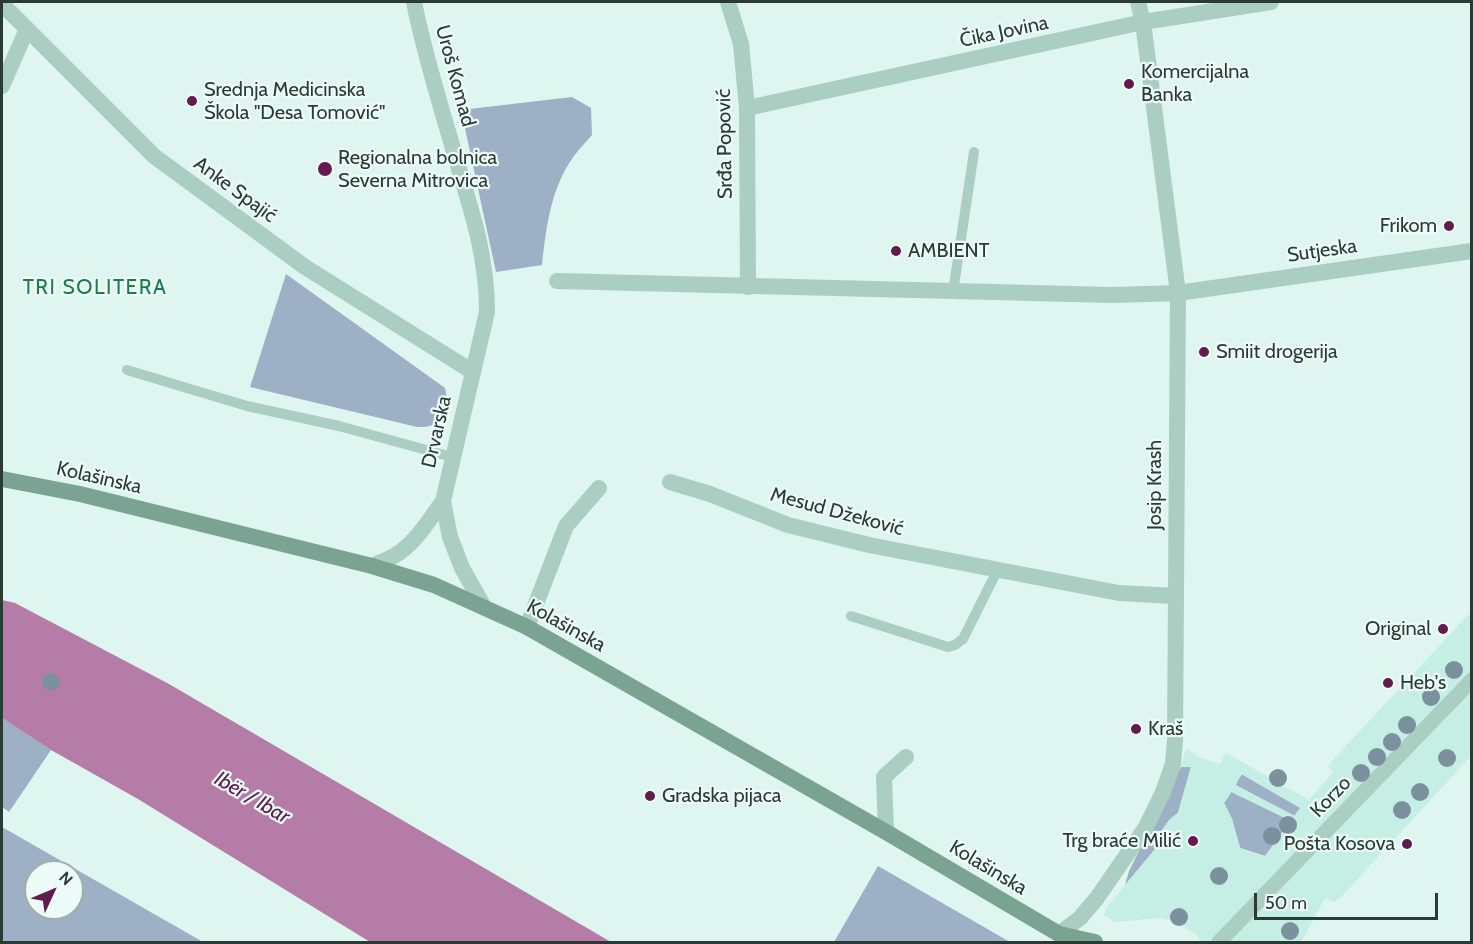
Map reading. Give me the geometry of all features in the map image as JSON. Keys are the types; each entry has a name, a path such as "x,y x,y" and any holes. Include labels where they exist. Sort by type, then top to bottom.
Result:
{"main road":[{"name":"Kolašinska","path":"2,479 80,494 372,566 434,585 527,627 886,832 1062,938 1095,942"}],"street":[{"name":"Uroš Komad","path":"414,2 423,47 476,225 487,281 487,312 473,372"},
{"name":"Srđa Popović","path":"728,2 741,44 747,108 748,287"},
{"name":"Josip Krash","path":"1062,938 1097,898 1146,826 1163,792 1173,764 1175,740 1178,293 1143,22 1138,2"},
{"name":"Čika Jovina","path":"747,108 1143,22 1271,2"},
{"name":"Anke Spajić","path":"2,4 154,156 305,267 473,372"},
{"path":"2,86 27,29"},
{"name":"Sutjeska","path":"1178,293 1472,251"},
{"path":"557,281 953,292 1112,295 1178,293"},
{"name":"Drvarska","path":"473,372 443,501 450,537 462,568 484,607"},
{"name":"Mesud Džeković","path":"670,482 710,494 788,525 820,533 997,571 1119,593 1175,596"},
{"path":"527,627 566,526 599,488"},
{"name":"Drvarska","path":"372,566 396,555 409,544 443,501"},
{"name":"Korzo","path":"1219,942 1472,680"},
{"path":"886,832 884,777 906,757"}],"lane":[{"path":"953,292 974,152"},
{"path":"127,370 247,406 339,426 452,457"},
{"path":"851,616 948,647 955,645 963,639 997,571"}],"shaded area":[{"path":"572,97 591,108 592,135 566,168 555,194 548,222 542,265 496,272 461,110"},
{"path":"286,274 445,388 449,409 442,418 436,424 417,427 250,387"},
{"path":"1471,612 1471,756 1343,895 1334,902 1325,898 1301,942 1202,942 1195,934 1177,922 1160,918 1115,922 1104,915 1106,908 1156,848 1162,830 1178,813 1191,767 1181,767 1186,749 1199,757 1220,764 1226,753 1309,800 1333,772 1328,767","holes":["1241,774 1300,808 1294,816 1236,785","1231,792 1291,821 1265,856 1240,848 1232,819 1224,803"]},
{"path":"2,718 51,750 9,812 2,807"},
{"path":"1181,767 1191,767 1178,813 1162,830 1156,848 1125,885 1129,871"},
{"path":"1242,774 1301,808 1295,816 1235,785"},
{"path":"1232,791 1291,821 1265,856 1240,848 1232,819 1224,803"},
{"path":"2,827 60,860 24,860 24,920 84,920 84,874 203,942 2,942"},
{"path":"878,866 1010,942 834,942"}],"water":[{"name":"Ibër / Ibar","path":"2,600 15,603 169,684 611,942 370,942 138,799 51,750 2,718"}],"place":[{"name":"Komercijalna Banka","path":"1129,84"},
{"name":"Srednja Medicinska Škola \"Desa Tomović\"","path":"192,101"},
{"name":"Regionalna bolnica Severna Mitrovica","path":"325,169"},
{"name":"Frikom","path":"1449,226"},
{"name":"AMBIENT","path":"896,251"},
{"name":"Smiit drogerija","path":"1204,352"},
{"name":"Original","path":"1443,629"},
{"name":"Heb's","path":"1388,683"},
{"name":"Kraš","path":"1136,729"},
{"name":"Gradska pijaca","path":"650,796"},
{"name":"Trg braće Milić","path":"1193,841"},
{"name":"Pošta Kosova","path":"1407,844"}],"district":[{"name":"TRI SOLITERA","path":"95,288"}]}
